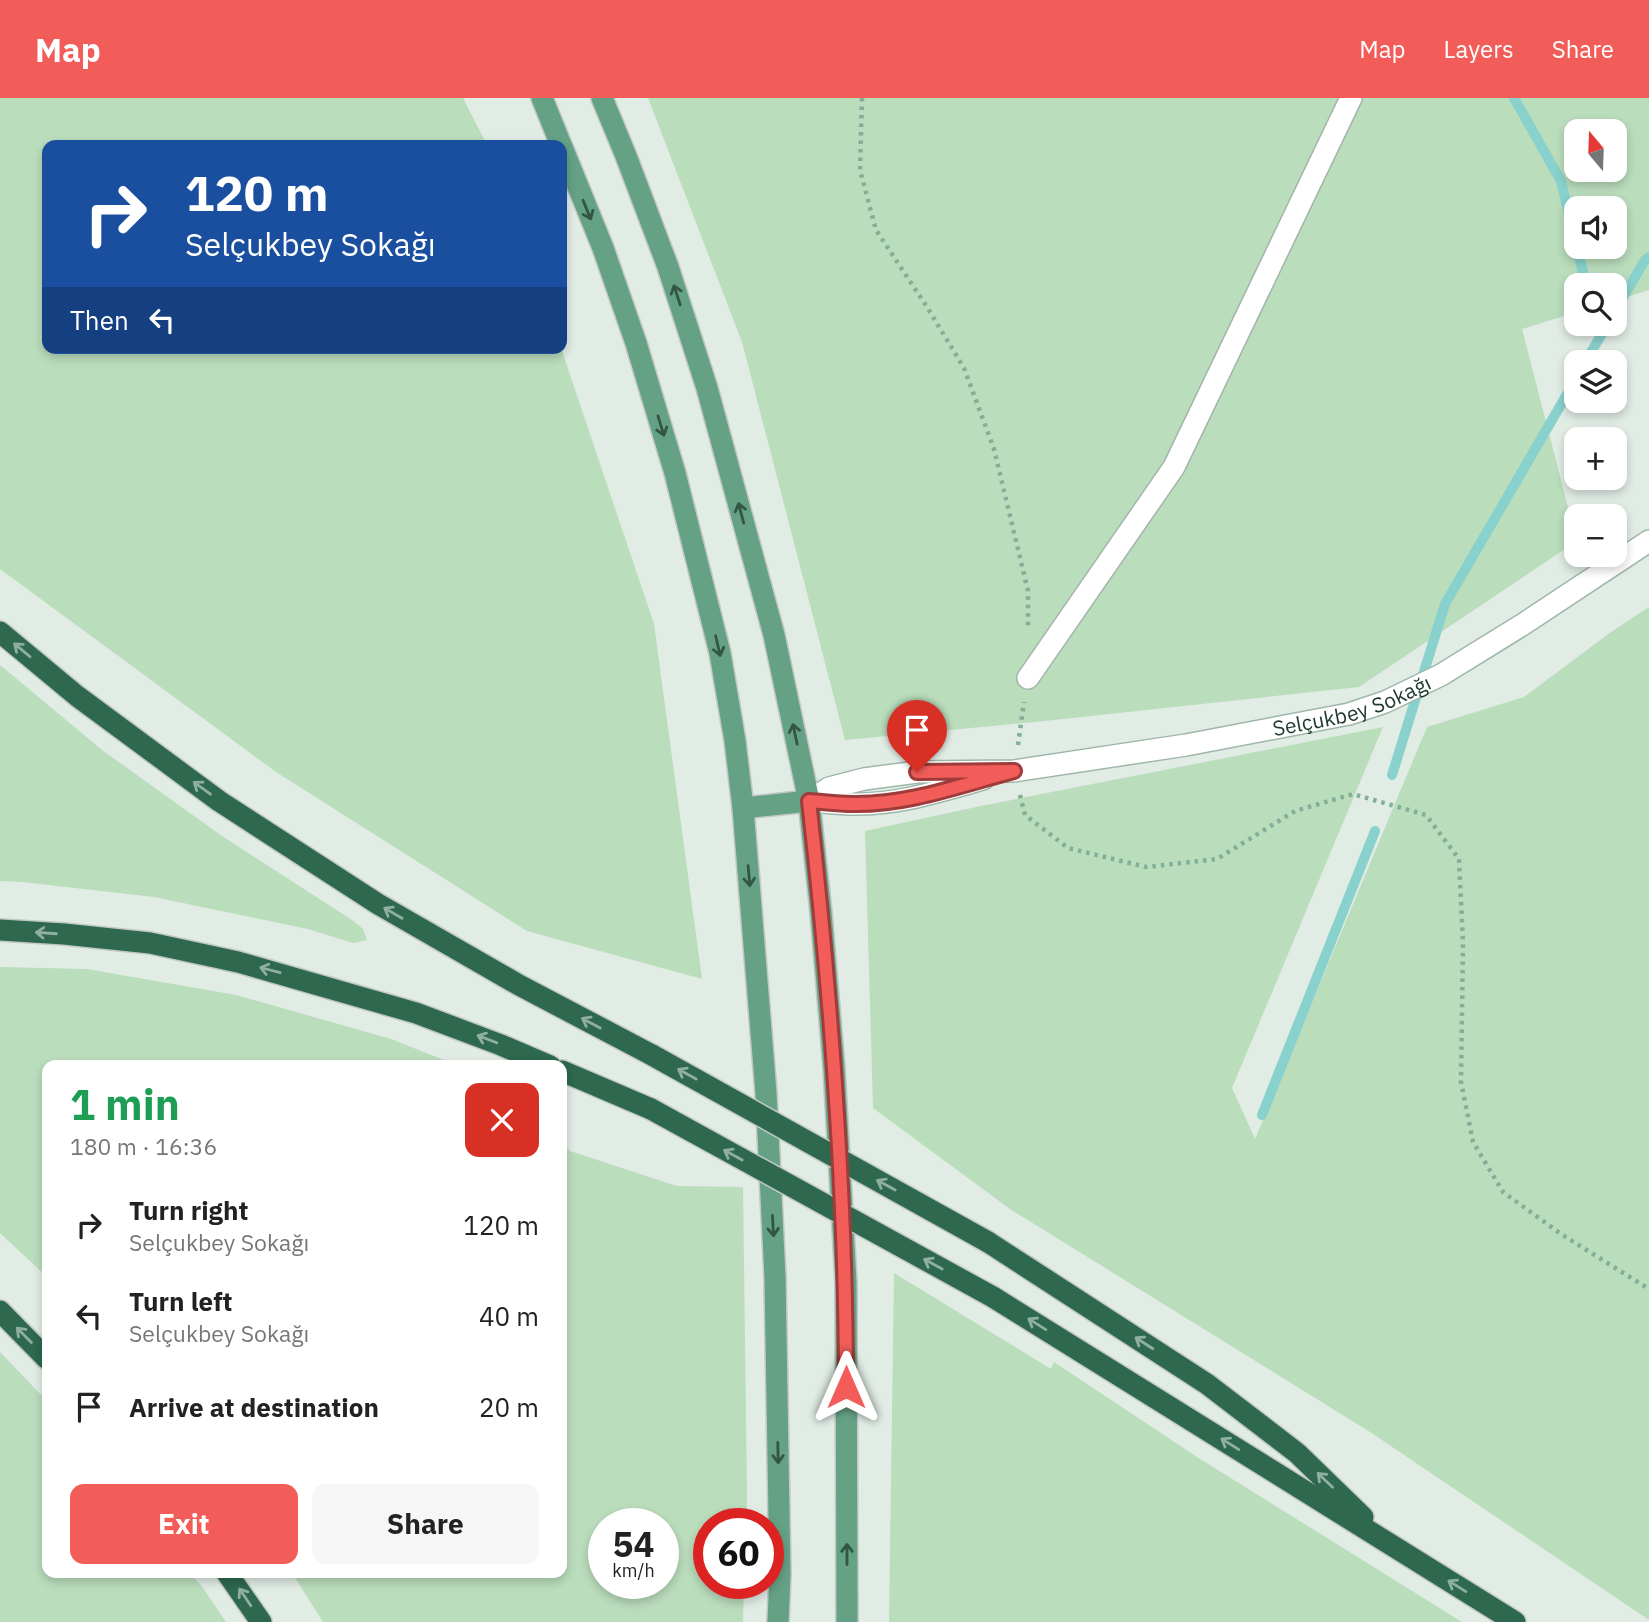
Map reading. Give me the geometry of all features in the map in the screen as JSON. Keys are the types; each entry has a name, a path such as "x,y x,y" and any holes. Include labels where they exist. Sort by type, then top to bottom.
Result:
{"highway":[{"path":"0,632 77,696 219,801 366,897 519,985 652,1055 988,1242 1207,1384 1297,1453 1392,1545"},
{"path":"0,930 150,943 238,961 416,1013 536,1060"},
{"path":"567,1073 650,1109 993,1297 1515,1622"},
{"path":"0,1311 42,1354"},
{"path":"231,1578 261,1622"}],"main road":[{"path":"542,98 559,140"},
{"path":"602,98 668,267 707,388 774,635 809,801 834,1068 846,1282 847,1622"},
{"path":"567,161 603,248 636,344 675,473 720,653 735,741 766,1093 775,1277 780,1574 778,1622"},
{"path":"743,808 809,801"}],"street":[{"path":"1028,678 1174,467 1351,98"},
{"name":"Selçukbey Sokağı","path":"809,801 853,804 921,797 1014,771 1186,745 1349,714 1385,702 1441,675 1649,541"}],"path":[{"path":"862,98 860,170 876,230 964,368 994,449 1028,591 1028,678 1014,771 1025,815 1068,848 1146,867 1217,859 1295,811 1353,794 1426,816 1459,859 1463,944 1461,1082 1473,1142 1503,1192 1562,1234 1649,1289"}],"green space":[{"path":"0,98 463,98 484,140 42,140 42,354 563,354 654,624 702,979 527,931 276,772 0,569"},
{"path":"648,98 1649,98 1649,290 1627,297 1627,273 1564,273 1564,316 1522,329 1567,504 1564,504 1564,550 1359,687 845,740 742,342"},
{"path":"1649,607 1649,1620 1370,1432 1010,1209 873,1108 865,831 1383,727 1232,1088 1255,1139 1427,727 1524,697"},
{"path":"0,665 102,750 222,836 352,920 363,929 367,940 353,943 308,929 154,897 0,881"},
{"path":"0,967 87,969 236,995 391,1039 444,1060 42,1060 42,1272 0,1233"},
{"path":"567,1148 677,1186 743,1187 747,1508 693,1508 693,1599 744,1599 743,1622 323,1622 295,1578 567,1578"},
{"path":"894,1273 1051,1369 1054,1362 1197,1457 1462,1622 889,1622"},
{"path":"0,1352 42,1396 42,1578 194,1578 226,1622 0,1622"}],"waterway":[{"path":"1514,98 1561,181 1583,273"},
{"path":"1627,291 1649,257"},
{"path":"1592,350 1601,336"},
{"path":"1392,775 1445,604 1564,399"},
{"path":"1262,1115 1375,831"}],"route":[{"path":"846,1387 846,1282 834,1068 809,801 853,804 921,797 1014,771 917,772"}]}
